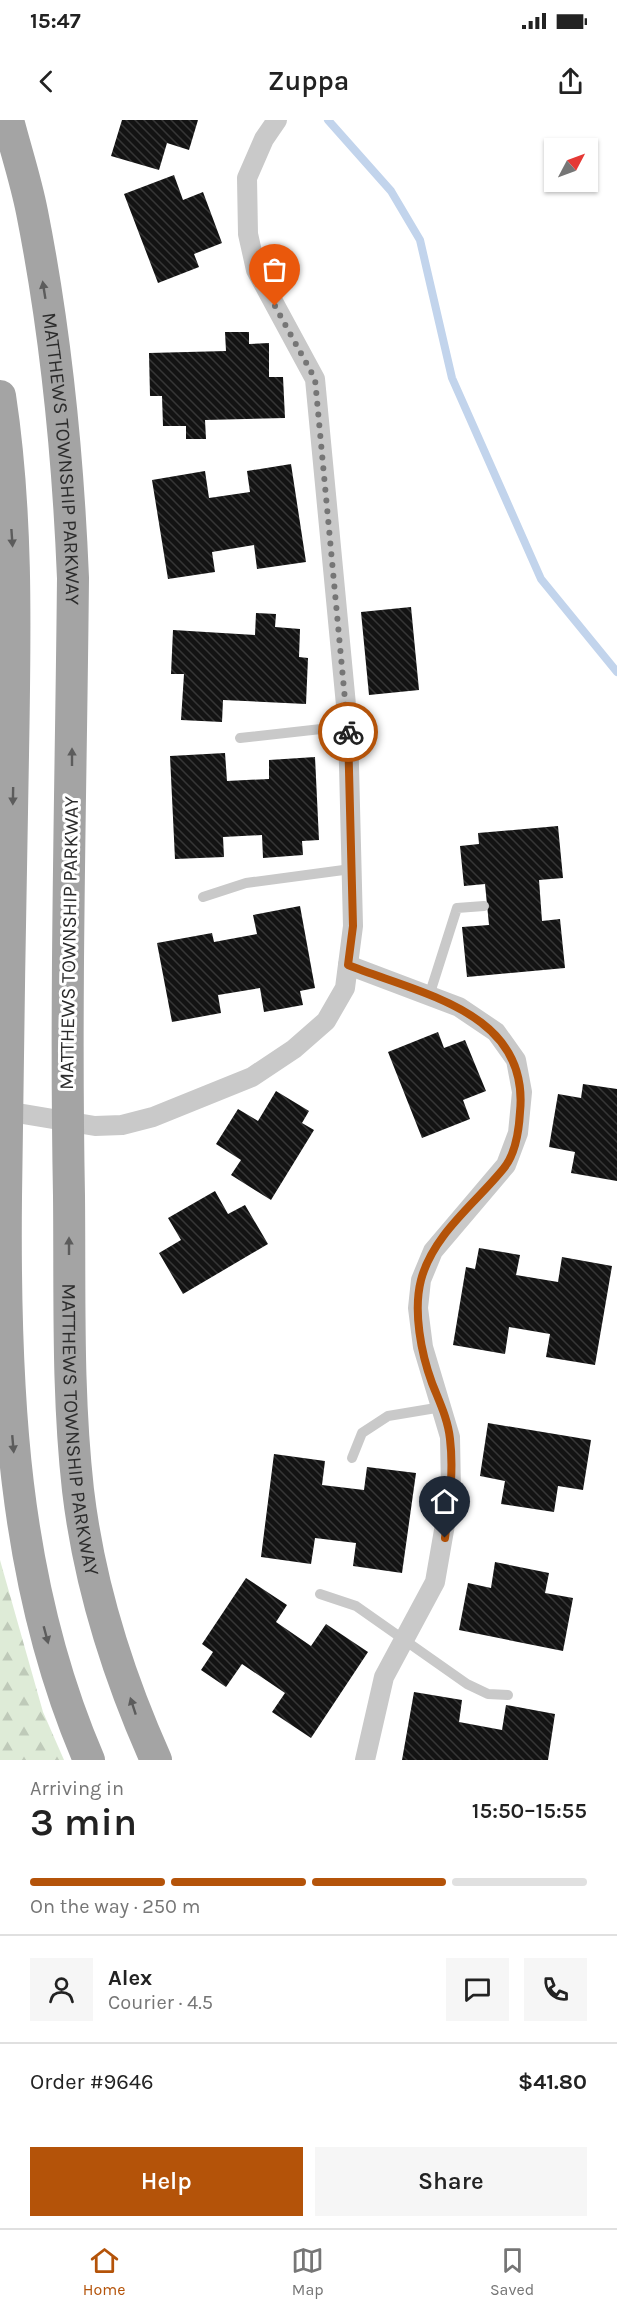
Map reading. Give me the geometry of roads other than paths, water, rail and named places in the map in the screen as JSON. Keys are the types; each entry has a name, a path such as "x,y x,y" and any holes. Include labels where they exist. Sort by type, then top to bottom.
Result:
{"main road":[{"name":"MATTHEWS TOWNSHIP PARKWAY","path":"8,120 32,212 60,395 69,490 73,590 67,1122 70,1392 78,1490 88,1550 103,1612 137,1718 156,1760"},
{"path":"0,396 16,588 2,1114 9,1399 19,1506 30,1571 61,1687 89,1760"}],"street":[{"path":"2,1114 114,1125 153,1117 252,1077 294,1050 326,1021 345,988 353,926 348,726 315,379 256,270 248,234 247,178 264,139 277,120"},
{"path":"348,965 459,1007 496,1032 516,1060 522,1092 518,1133 506,1165 433,1251 421,1280 418,1308 423,1347 431,1380 442,1407 450,1437 451,1490 445,1538 435,1582 384,1677 365,1760"}],"lane":[{"path":"240,738 348,726"},
{"path":"202,897 246,883 351,869"},
{"path":"429,996 457,908 484,906"},
{"path":"352,1458 362,1433 388,1416 442,1407"},
{"path":"320,1594 356,1606 467,1684 488,1694 508,1695"}],"waterway":[{"path":"328,120 391,191 420,240 452,378 541,579 617,672"}]}
